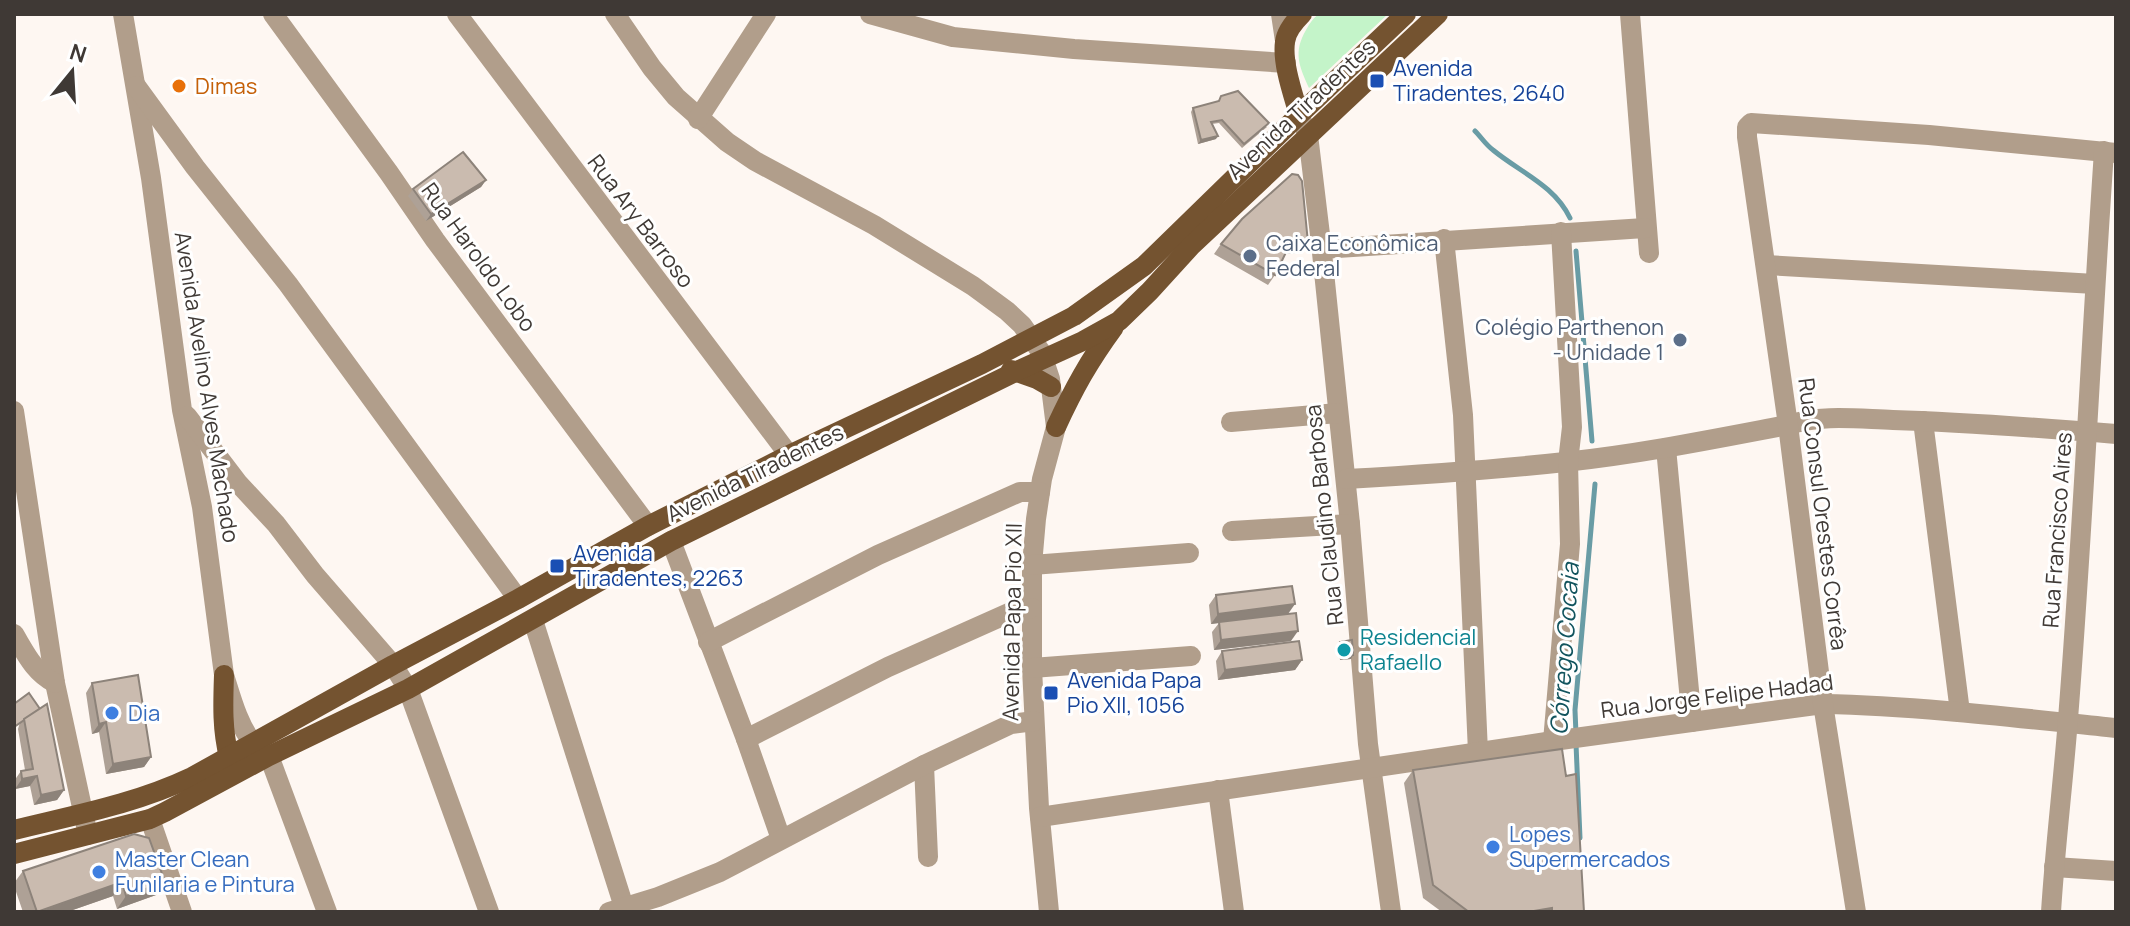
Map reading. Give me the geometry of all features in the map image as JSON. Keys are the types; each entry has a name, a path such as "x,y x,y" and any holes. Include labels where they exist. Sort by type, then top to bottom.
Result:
{"main road":[{"path":"1299,115 1286,63 1285,41 1293,23 1302,14"},
{"name":"Avenida Tiradentes","path":"14,854 150,819 393,665 648,526 1074,316 1144,266 1406,14"},
{"name":"Avenida Tiradentes","path":"14,830 83,815 164,791 229,757 261,750 408,689 671,541 1119,321 1191,246 1438,14"},
{"path":"1056,427 1075,384 1119,321"},
{"path":"982,364 1017,371 1051,387"},
{"path":"224,675 223,734 229,757"}],"street":[{"name":"Avenida Avelino Alves Machado","path":"123,14 151,178 182,410 202,507 224,675 243,727 261,750 327,912"},
{"name":"Rua Haroldo Lobo","path":"273,14 444,252 648,526"},
{"name":"Rua Ary Barroso","path":"457,14 789,455"},
{"name":"Avenida Papa Pio XII","path":"615,14 652,68 698,119 755,161 874,225 973,286 1022,325 1043,359 1051,387 1056,427 1040,492 1032,565 1032,668 1049,912"},
{"path":"698,119 766,14"},
{"path":"870,14 953,37 1074,49 1286,63"},
{"path":"1281,14 1285,41"},
{"path":"1630,14 1649,253"},
{"path":"133,82 195,167 288,284 518,599"},
{"name":"Rua Claudino Barbosa","path":"1299,115 1308,135 1322,249 1371,768 1391,912"},
{"name":"Rua Consul Orestes Corrêa","path":"1856,912 1823,704 1747,127 1751,123 1929,135 2110,152"},
{"name":"Rua Francisco Aires","path":"2051,912 2068,723 2095,284 2110,152"},
{"path":"151,178 162,161 170,157 182,158 195,167"},
{"path":"1322,249 1645,228"},
{"path":"1556,740 1570,544 1568,462 1572,427 1561,232"},
{"path":"1444,239 1463,415 1478,752"},
{"path":"1766,265 2095,284"},
{"path":"182,410 238,483 393,665 408,689 489,912"},
{"path":"14,411 55,683 88,835"},
{"path":"1231,422 1338,413"},
{"path":"1346,479 1568,462 1666,448 1825,418 2116,434"},
{"path":"1923,421 1960,712"},
{"path":"1666,448 1692,722"},
{"path":"202,507 211,489 227,482 238,483"},
{"path":"708,642 878,555 1020,492 1040,492"},
{"path":"1232,531 1350,524"},
{"path":"671,541 781,839"},
{"path":"1032,565 1189,553"},
{"path":"746,739 888,667 1009,613 1032,608"},
{"path":"533,620 617,910 661,904 924,765 1011,724 1034,721"},
{"path":"14,633 33,640 49,639"},
{"path":"14,633 34,667 55,683"},
{"path":"1032,668 1191,656"},
{"name":"Rua Jorge Felipe Hadad","path":"1040,817 1556,740 1823,704 1960,712 2116,728"},
{"path":"924,765 928,857"},
{"path":"1218,790 1234,912"},
{"path":"150,819 182,912"},
{"path":"2054,867 2116,871"}],"green space":[{"path":"1319,14 1388,14 1309,88 1300,66 1299,52 1306,30"}],"building":[{"path":"1238,91 1269,123 1244,144 1222,120 1211,122 1218,136 1201,140 1193,108 1219,101 1221,96"},
{"path":"463,152 486,180 431,214 413,189"},
{"path":"1292,174 1298,175 1302,181 1308,243 1290,244 1275,275 1221,244 1242,219"},
{"path":"1292,586 1295,604 1218,614 1216,595"},
{"path":"1296,613 1298,631 1221,640 1219,622"},
{"path":"1352,640 1353,655 1342,656 1340,642"},
{"path":"1299,641 1302,660 1225,670 1222,651"},
{"name":"Dia","path":"138,675 151,757 113,764 106,722 99,724 92,683"},
{"path":"29,693 40,709 14,727 14,704"},
{"path":"47,704 64,790 41,795 37,776 22,779 21,771 33,769 24,719"},
{"name":"Lopes Supermercados","path":"1562,749 1566,776 1576,774 1584,912 1552,912 1552,908 1528,912 1469,912 1433,885 1413,770"},
{"name":"Master Clean Funilaria e Pintura","path":"134,834 149,838 165,882 126,896 122,882 37,912 23,871"}],"waterway":[{"name":"Córrego Cocaia","path":"1475,131 1490,148 1546,188 1570,218"},
{"name":"Córrego Cocaia","path":"1576,251 1592,441"},
{"name":"Córrego Cocaia","path":"1576,734 1575,710 1595,484"},
{"name":"Córrego Cocaia","path":"1576,744 1580,838"}],"place":[{"name":"Avenida Tiradentes, 2640","path":"1377,81"},
{"name":"Dimas","path":"179,86"},
{"name":"Caixa Econômica Federal","path":"1250,256"},
{"name":"Colégio Parthenon - Unidade 1","path":"1680,340"},
{"name":"Avenida Tiradentes, 2263","path":"557,566"},
{"name":"Residencial Rafaello","path":"1344,650"},
{"name":"Avenida Papa Pio XII, 1056","path":"1051,693"},
{"name":"Dia","path":"112,713"},
{"name":"Lopes Supermercados","path":"1493,847"},
{"name":"Master Clean Funilaria e Pintura","path":"99,872"}]}
